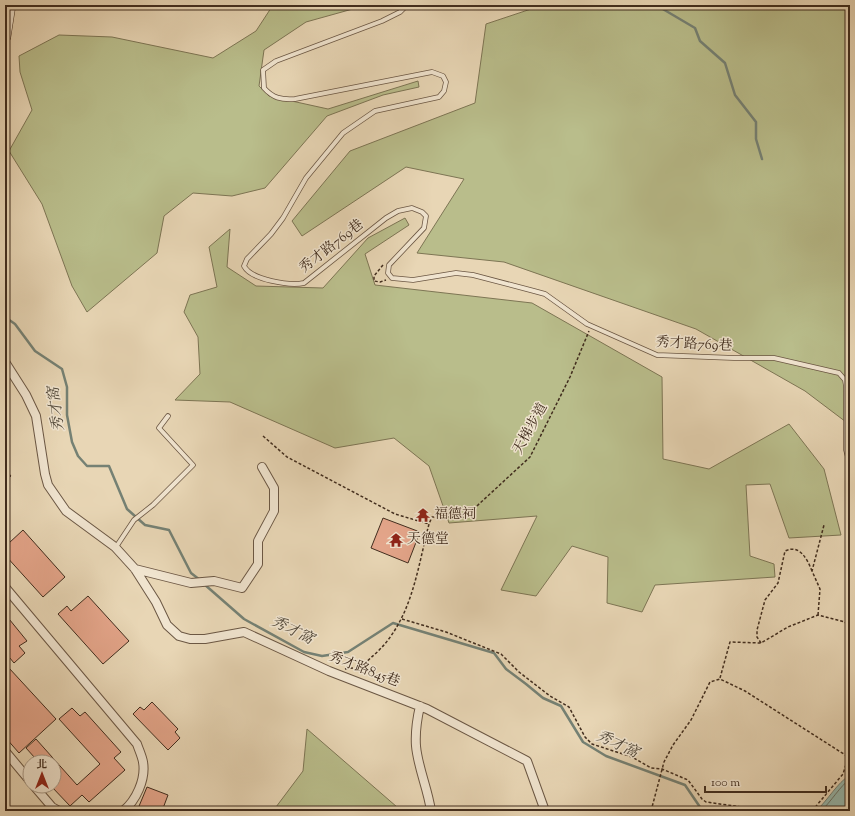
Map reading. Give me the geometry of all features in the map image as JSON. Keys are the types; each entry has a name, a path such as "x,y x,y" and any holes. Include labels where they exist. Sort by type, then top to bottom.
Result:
{"main road":[{"path":"5,37 8,9"}],"street":[{"name":"秀才路845巷","path":"5,362 26,395 36,416 48,485 66,511 115,547 135,569 156,602 167,625 179,636 190,639 205,639 244,632 329,671 420,706 527,761 545,811"},
{"path":"135,569 191,583 214,581 242,588 258,564 258,541 274,511 274,488 262,467"},
{"path":"5,587 137,744 144,763 142,778 130,806 123,811"},
{"path":"420,706 416,721 416,747 429,795 431,811"},
{"path":"5,751 22,771"},
{"path":"41,794 52,807 59,811"}],"lane":[{"name":"秀才路769巷","path":"407,5 400,12 382,21 276,62 263,70 264,88 274,97 283,99 295,99 432,72 443,76 446,82 444,91 439,97 375,111 343,133 306,178 271,234 247,259 244,266 246,270 259,278 292,284 304,283 386,218 404,208 412,208 422,212 426,216 426,223 424,228 389,265 388,273 392,278 413,280 456,273 545,294 587,324 657,355 774,358 840,373 845,380 846,386 846,450 850,464"},
{"path":"115,547 134,520 153,505 193,464 159,428 168,416"}],"path":[{"name":"天梯步道","path":"429,524 432,517 464,517 530,457 589,333 587,324"},
{"path":"263,436 288,457 388,511 429,524 413,592 402,619 386,644 361,667 345,669"},
{"path":"812,571 824,525"},
{"path":"761,643 757,637 757,630 765,600 778,583 785,551 791,548 798,550 804,555 820,589 818,616"},
{"path":"720,679 730,642 761,643 788,627 818,616 845,622 850,631"},
{"path":"402,619 446,632 501,654 519,672 550,696 569,707 585,738 592,744 632,757 651,768 662,770 688,780 706,802 770,811"},
{"path":"651,811 659,779 673,745 685,727 710,682 720,679 745,691 849,758 843,774 812,811"}],"green space":[{"path":"273,5 367,5 306,22 264,50 259,86 269,96 328,109 418,81 419,87 383,95 327,116 265,188 232,196 193,193 164,216 157,253 87,312 72,286 42,204 9,151 32,110 20,72 19,56 59,35 112,37 213,58 256,31"},
{"path":"543,5 850,5 850,425 805,391 696,329 504,262 417,253 464,179 406,167 302,236 292,221 350,151 475,103 486,24"},
{"path":"405,218 409,225 365,254 375,285 532,303 662,377 663,459 709,469 789,424 824,469 841,535 789,538 770,484 746,485 750,556 774,564 775,577 655,585 642,612 607,603 608,557 572,546 536,596 501,590 537,516 449,523 429,466 394,438 335,448 230,402 175,400 200,374 198,337 184,312 190,295 217,287 209,247 230,229 227,267 256,286 323,288 368,238"},
{"path":"307,729 397,807 393,811 273,811 303,771"}],"water":[{"path":"850,775 850,811 816,811 841,782"}],"building":[{"path":"5,469 11,476 5,481"},
{"name":"天德堂","path":"383,518 420,532 408,563 371,548"},
{"path":"23,530 65,577 43,597 5,555 5,541 9,543"},
{"path":"88,596 129,641 103,664 58,614 67,606 71,611"},
{"path":"5,614 27,641 19,646 25,653 14,663 5,652"},
{"path":"9,668 56,719 19,753 5,737 5,672"},
{"path":"152,702 178,729 175,732 180,738 168,750 133,714 140,707 144,710"},
{"path":"72,708 80,716 85,712 121,752 114,758 125,770 89,802 82,795 70,806 59,794 62,794 62,768 77,785 100,764 59,719"},
{"path":"36,739 49,754 31,754 26,748"},
{"path":"147,787 168,795 162,811 137,811"}],"waterway":[{"path":"656,5 695,28 700,41 725,63 735,95 756,122 756,139 762,159"},
{"name":"秀才窩","path":"5,317 15,324 35,351 62,369 67,387 67,415 72,442 78,456 87,466 109,466 127,509 145,525 169,530 191,573 200,580"},
{"name":"秀才窩","path":"204,584 244,619 304,652 322,656 348,652 393,623 494,653 506,669 543,698 561,706 583,742 606,756 685,785 702,810 737,809 745,811"}],"place":[{"name":"福德祠","path":"423,515"},
{"name":"天德堂","path":"396,540"}]}
